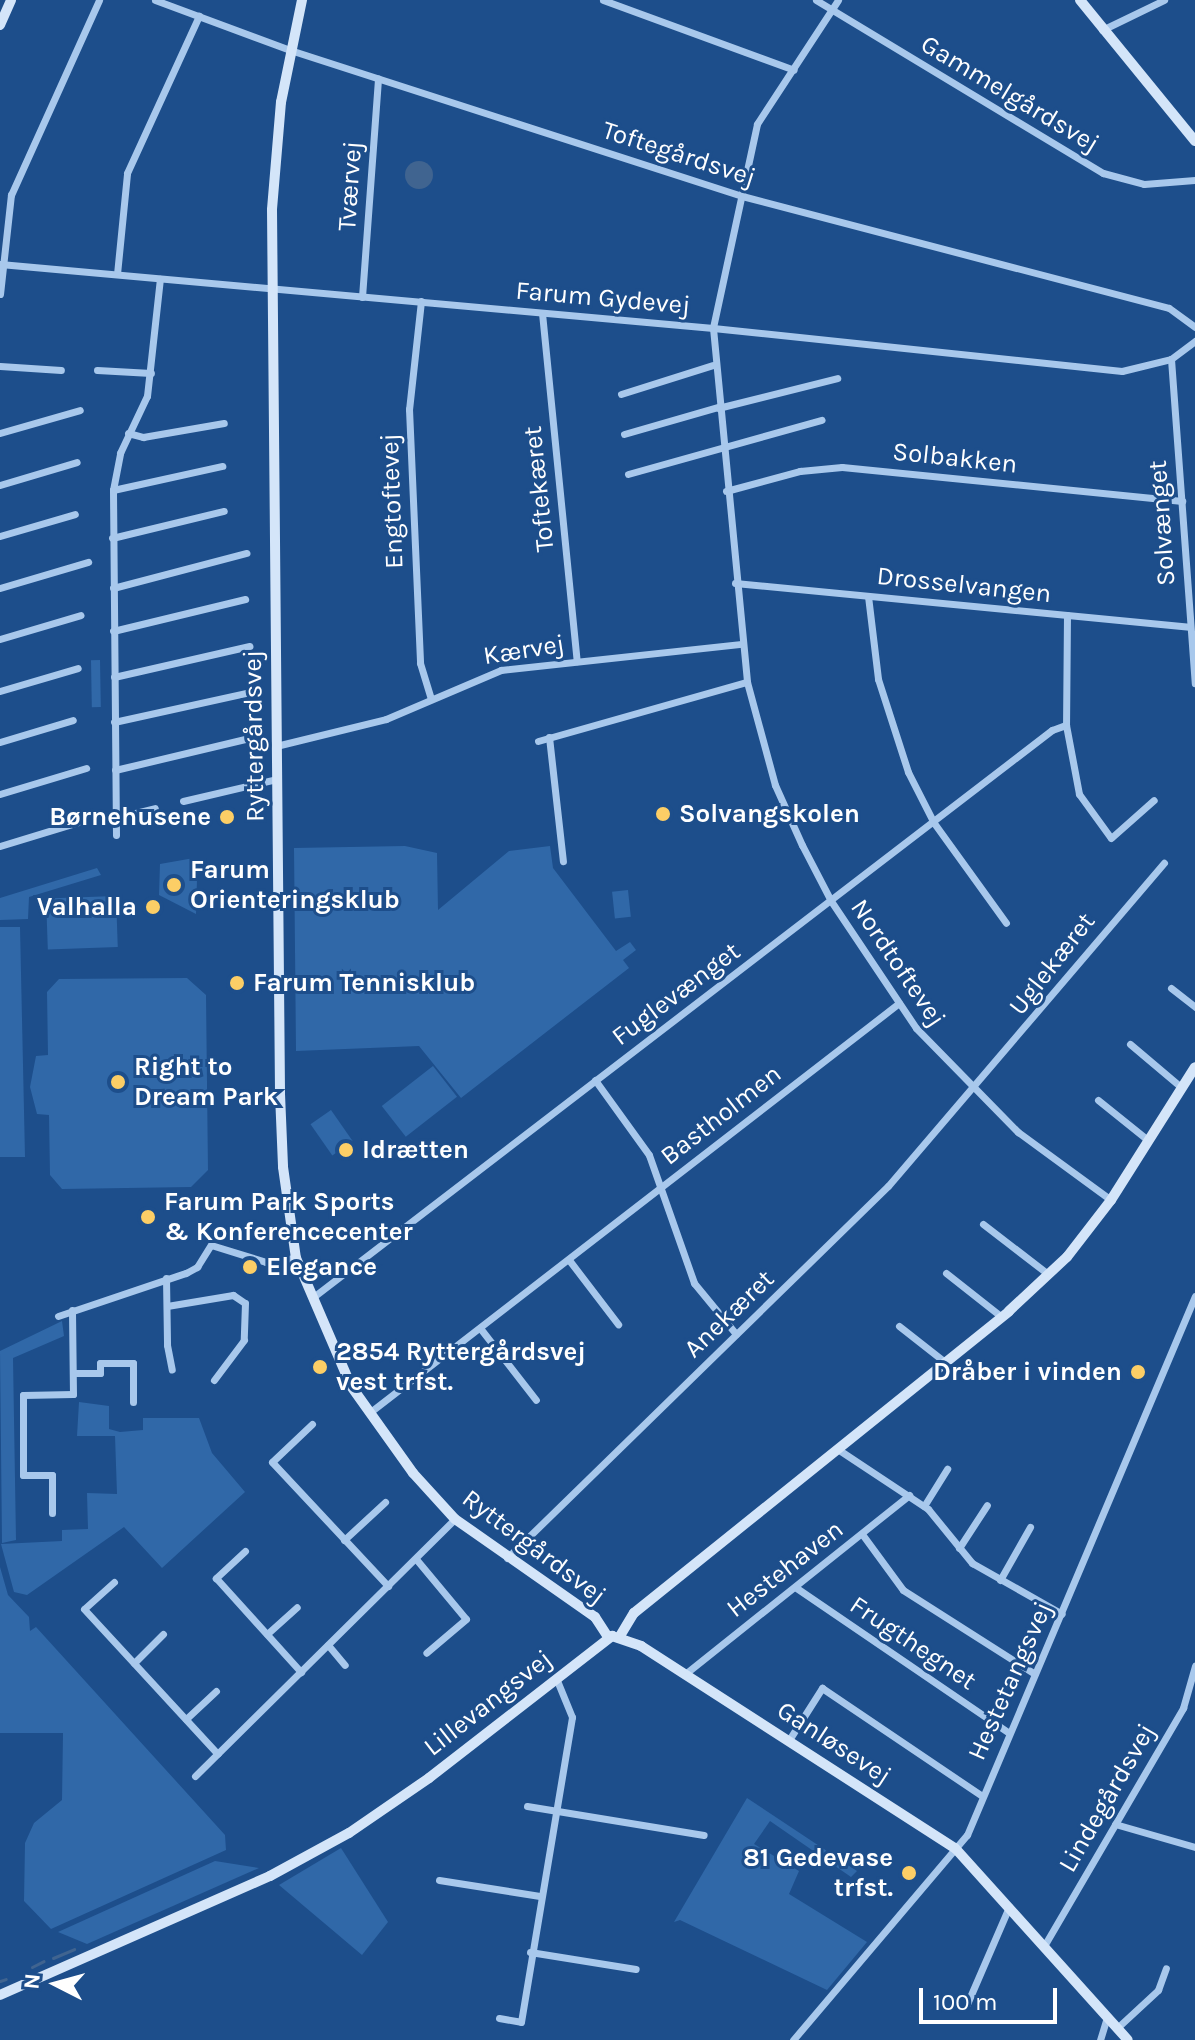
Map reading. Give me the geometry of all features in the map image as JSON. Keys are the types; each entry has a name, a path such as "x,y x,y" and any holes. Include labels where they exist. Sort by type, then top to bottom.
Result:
{"street":[{"path":"0,25 11,0"},
{"path":"0,294 11,195 99,0"},
{"name":"Toftegårdsvej","path":"155,0 290,50 742,196 1169,308 1195,327"},
{"name":"Ryttergårdsvej","path":"302,0 290,50 275,147 272,288 282,1162 296,1258 312,1298 369,1413 455,1519 506,1560 595,1617 608,1637"},
{"path":"603,0 794,70"},
{"name":"Gammelgårdsvej","path":"816,0 1103,173 1144,184 1195,180"},
{"name":"Nordtoftevej","path":"838,0 757,124 713,328 713,365 747,682 775,785 831,901 899,1003 930,1045 1018,1132 1111,1200"},
{"path":"1080,0 1195,141"},
{"path":"1102,30 1164,0"},
{"path":"117,274 127,173 199,16"},
{"name":"Tværvej","path":"362,297 378,79"},
{"name":"Farum Gydevej","path":"1,264 713,328 1122,371 1171,359 1195,341"},
{"path":"116,835 113,490 128,433 151,373 160,279"},
{"name":"Engtoftevej","path":"421,301 409,409 420,663 431,698"},
{"name":"Toftekæret","path":"542,313 577,661"},
{"name":"Solvænget","path":"1171,359 1195,683"},
{"path":"621,394 713,365"},
{"path":"0,366 61,370"},
{"path":"97,370 151,373"},
{"path":"624,434 837,378"},
{"path":"0,433 80,410"},
{"path":"628,474 822,420"},
{"path":"128,433 143,437 224,423"},
{"path":"0,485 77,462"},
{"path":"113,490 222,466"},
{"name":"Solbakken","path":"726,491 800,471 842,467 1182,501"},
{"path":"112,538 224,511"},
{"path":"0,536 75,514"},
{"path":"113,588 246,553"},
{"path":"0,588 88,562"},
{"name":"Drosselvangen","path":"735,583 1189,627"},
{"path":"868,596 878,679 888,715 934,823 1006,923"},
{"path":"113,631 245,599"},
{"path":"0,639 81,615"},
{"path":"1067,615 1066,725 1079,794 1111,838 1154,800"},
{"name":"Kærvej","path":"276,746 386,719 501,670 742,644"},
{"path":"114,677 249,646"},
{"path":"0,691 78,668"},
{"path":"538,741 747,682"},
{"path":"114,722 250,692"},
{"path":"0,742 73,720"},
{"name":"Fuglevænget","path":"312,1298 1066,725"},
{"path":"549,737 563,861"},
{"path":"115,770 249,738"},
{"path":"0,794 86,768"},
{"path":"183,801 277,779"},
{"path":"115,818 155,808"},
{"path":"0,846 82,821"},
{"name":"Uglekæret","path":"974,1091 1059,992 1116,914 1164,863"},
{"path":"1171,988 1195,1007"},
{"name":"Bastholmen","path":"369,1413 899,1003"},
{"path":"1130,1044 1182,1088"},
{"path":"608,1637 620,1636 634,1613 946,1363 1048,1274 1111,1200 1195,1067"},
{"path":"595,1080 638,1135 694,1283 736,1334"},
{"name":"Anekæret","path":"506,1560 888,1186 974,1091"},
{"path":"1098,1100 1149,1141"},
{"path":"983,1224 1048,1274"},
{"path":"58,1316 197,1267 211,1245 266,1262 296,1258"},
{"path":"569,1260 618,1324"},
{"path":"946,1273 1002,1317"},
{"path":"166,1278 172,1370"},
{"path":"167,1306 233,1295 245,1303 244,1340 214,1380"},
{"name":"Hestetangsvej","path":"793,2040 967,1835 1195,1296"},
{"path":"52,1513 52,1475 23,1475 23,1395 73,1394 72,1310"},
{"path":"899,1326 946,1363"},
{"path":"480,1328 536,1400"},
{"path":"73,1373 100,1373 100,1363 133,1363 133,1402"},
{"path":"312,1424 272,1462 388,1586"},
{"path":"839,1450 924,1506 959,1548 1000,1580 1062,1614"},
{"path":"924,1506 947,1469"},
{"name":"Hestehaven","path":"685,1674 909,1495"},
{"path":"344,1540 385,1502"},
{"path":"959,1548 987,1505"},
{"path":"195,1776 455,1519"},
{"path":"1000,1580 1030,1527"},
{"path":"862,1534 903,1590 1035,1674"},
{"path":"245,1551 216,1578 301,1672"},
{"path":"416,1559 466,1619 426,1653"},
{"path":"114,1582 84,1609 218,1754"},
{"name":"Frugthegnet","path":"795,1587 1009,1733"},
{"path":"267,1634 297,1607"},
{"path":"134,1663 163,1634"},
{"name":"Ganløsevej","path":"620,1636 685,1674 955,1848 1128,2040"},
{"name":"Lillevangsvej","path":"0,1995 270,1876 349,1833 429,1778 608,1637"},
{"path":"328,1645 345,1665"},
{"name":"Lindegårdsvej","path":"1044,1946 1183,1708 1195,1666"},
{"path":"499,2018 521,2022 530,1952 572,1717 556,1678"},
{"path":"789,1740 822,1688 982,1796"},
{"path":"186,1719 216,1691"},
{"path":"527,1806 704,1835"},
{"path":"1115,1824 1195,1847"},
{"path":"439,1880 540,1896"},
{"path":"967,2004 1009,1907"},
{"path":"530,1952 636,1969"},
{"path":"1117,2028 1158,1990 1166,1968"},
{"path":"1100,2040 1107,2017"}],"shaded area":[{"path":"419,161 429,165 433,175 429,185 419,189 409,185 405,175 409,165"},
{"path":"91,660 100,660 101,707 92,707"},
{"path":"405,846 437,853 438,910 509,851 550,846 553,868 616,951 630,942 636,950 623,960 629,968 461,1098 419,1046 296,1051 294,848"},
{"path":"194,858 196,914 159,895 160,864"},
{"path":"97,868 101,875 29,897 28,919 0,920 0,898"},
{"path":"628,890 631,917 615,919 612,892"},
{"path":"116,896 118,947 48,949 46,898"},
{"path":"0,927 20,927 25,1157 0,1157"},
{"name":"Right to Dream Park","path":"187,978 206,995 208,1170 191,1187 62,1189 50,1175 49,1115 37,1114 30,1087 36,1056 48,1055 47,992 59,979"},
{"path":"433,1066 457,1097 406,1137 382,1106"},
{"path":"331,1110 353,1141 332,1155 311,1124"},
{"path":"62,1321 64,1336 13,1358 16,1540 2,1543 0,1351"},
{"path":"79,1402 109,1406 109,1429 120,1432 143,1430 143,1418 199,1418 212,1453 245,1492 162,1568 124,1527 27,1595 14,1592 1,1544 62,1541 62,1530 88,1529 87,1493 117,1494 115,1436 77,1436"},
{"path":"0,1567 8,1595 29,1617 30,1631 36,1627 225,1835 226,1850 51,1929 24,1901 25,1843 34,1823 62,1800 63,1733 0,1733"},
{"path":"747,1798 857,1871 851,1877 770,1821 754,1844 799,1871 789,1894 867,1942 827,1990 680,1920 674,1922"},
{"path":"341,1848 388,1922 362,1955 279,1885"},
{"path":"215,1861 259,1868 87,1944 58,1932"}],"waterway":[{"path":"53,1958 74,1949"},
{"path":"32,1967 44,1961"},
{"path":"0,1981 6,1979"}],"place":[{"name":"Solvangskolen","path":"663,814"},
{"name":"Børnehusene","path":"227,817"},
{"name":"Farum Orienteringsklub","path":"174,885"},
{"name":"Valhalla","path":"153,907"},
{"name":"Farum Tennisklub","path":"237,983"},
{"name":"Right to Dream Park","path":"118,1082"},
{"name":"Idrætten","path":"346,1150"},
{"name":"Farum Park Sports & Konferencecenter","path":"148,1217"},
{"name":"Elegance","path":"250,1267"},
{"name":"2854 Ryttergårdsvej vest trfst.","path":"320,1367"},
{"name":"Dråber i vinden","path":"1138,1372"},
{"name":"81 Gedevase trfst.","path":"909,1873"}]}
